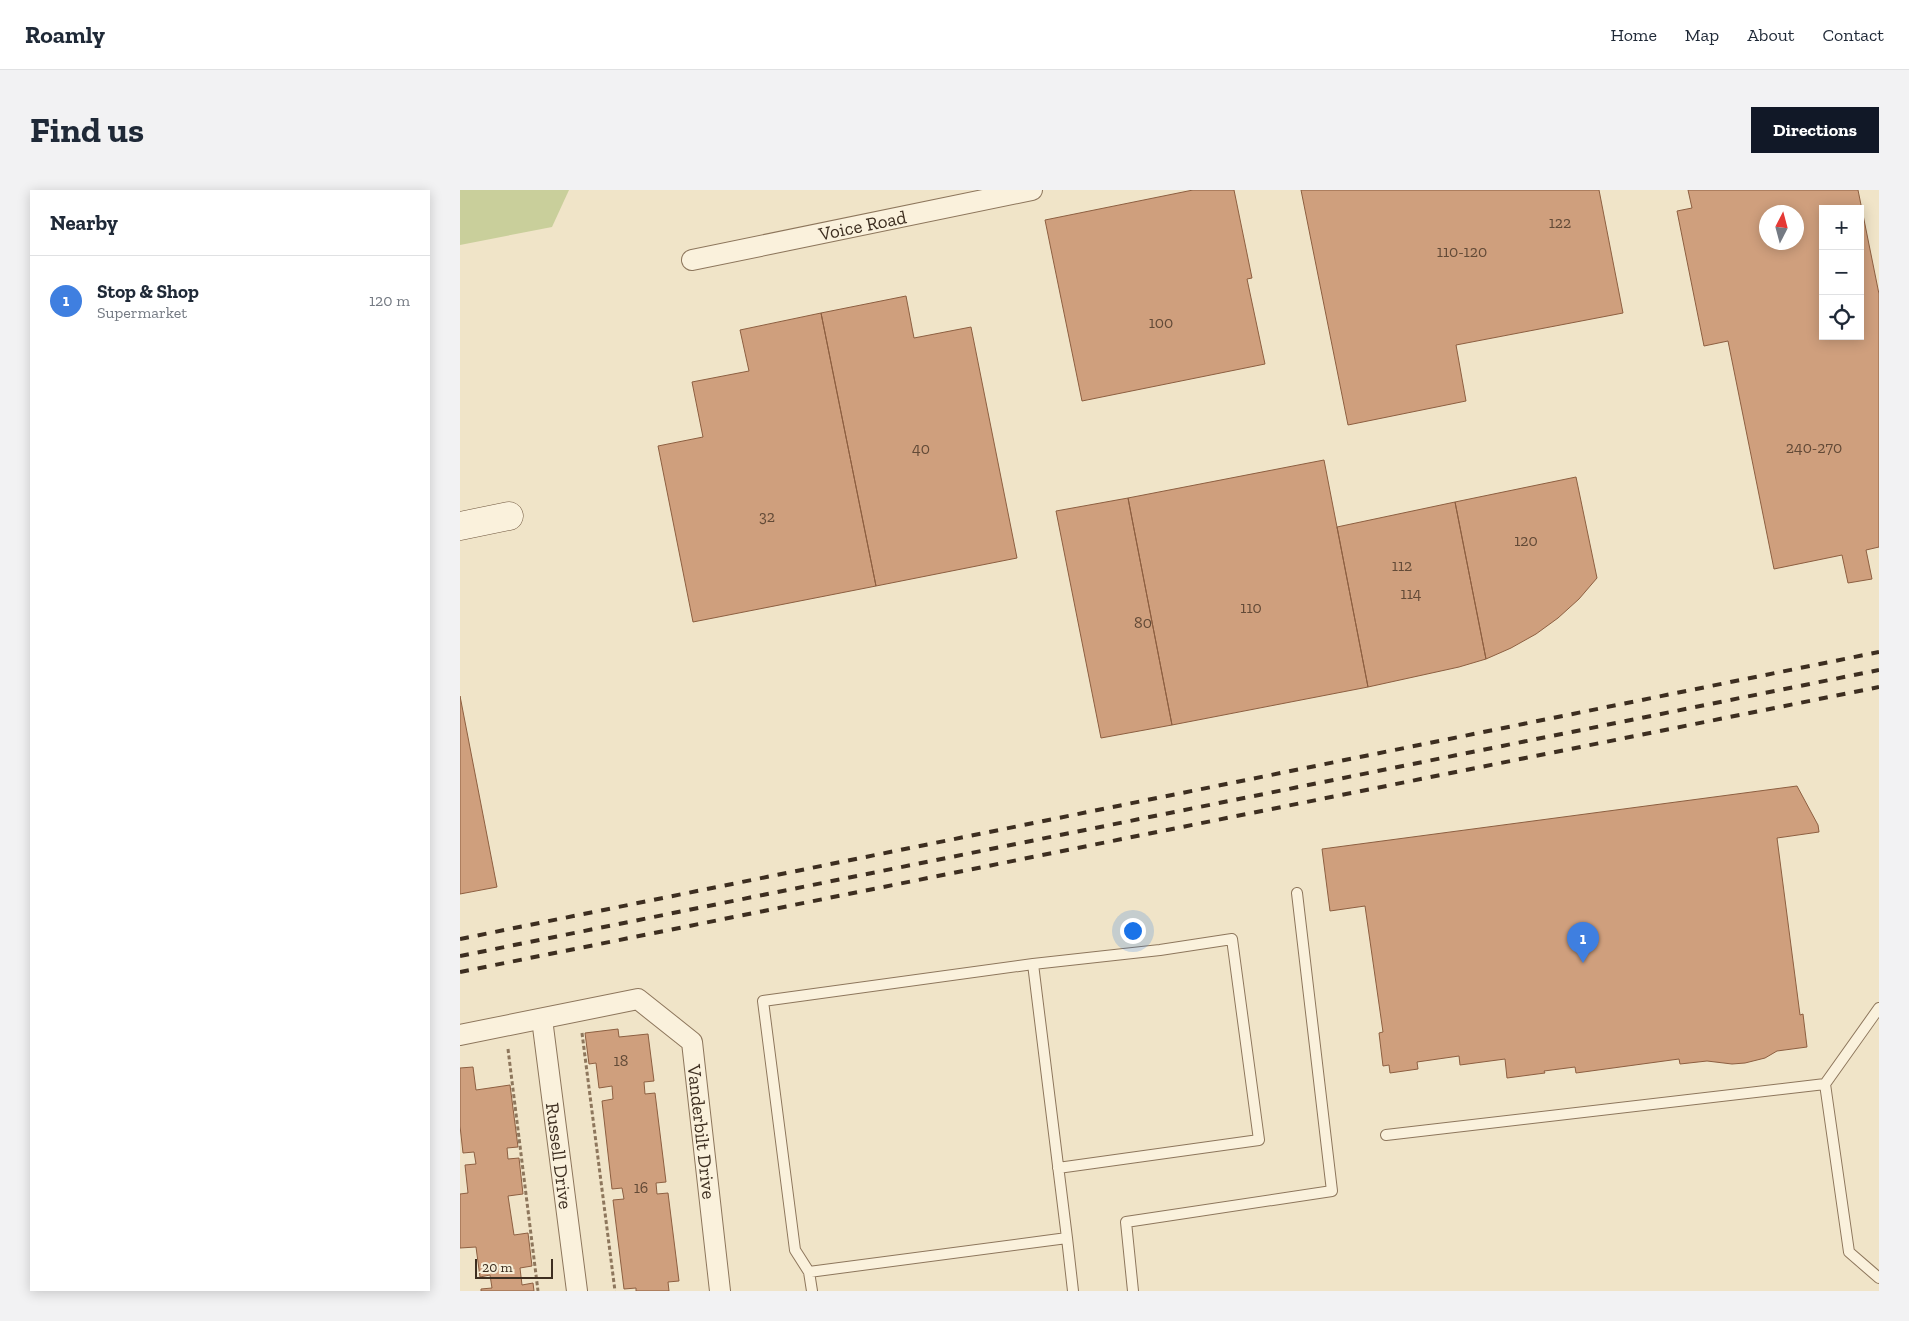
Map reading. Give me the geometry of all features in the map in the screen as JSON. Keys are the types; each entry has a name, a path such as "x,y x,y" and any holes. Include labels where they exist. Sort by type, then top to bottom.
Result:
{"street":[{"name":"Voice Road","path":"692,260 1032,190"},
{"path":"460,526 509,516"},
{"name":"Vanderbilt Drive","path":"542,1019 638,999 692,1042 720,1291"},
{"path":"460,1035 542,1019"},
{"name":"Russell Drive","path":"542,1019 577,1291"}],"lane":[{"path":"1133,1291 1126,1222 1332,1191 1297,893"},
{"path":"812,1291 809,1272 795,1250 763,1001 1232,939 1259,1140 1058,1168"},
{"path":"1033,964 1073,1291"},
{"path":"1879,1008 1825,1084 1849,1252 1879,1278"},
{"path":"1386,1135 1825,1084"},
{"path":"809,1272 1067,1238"}],"path":[{"path":"582,1028 615,1291"},
{"path":"508,1046 538,1291"}],"green space":[{"path":"460,190 569,190 552,227 460,245"}],"building":[{"path":"1193,190 1234,190 1252,278 1247,279 1265,364 1082,401 1045,220"},
{"path":"1301,190 1599,190 1623,313 1456,345 1466,401 1348,425"},
{"path":"1688,190 1858,190 1861,205 1819,205 1819,340 1864,340 1864,220 1879,294 1879,547 1866,550 1872,579 1848,583 1842,555 1774,569 1728,341 1704,346 1677,211 1692,208"},
{"path":"906,296 914,338 971,327 1017,558 876,586 821,313"},
{"path":"821,313 876,586 693,622 658,446 703,437 692,382 749,371 740,330"},
{"path":"1324,460 1368,687 1172,725 1128,498"},
{"path":"1576,477 1597,578 1579,599 1558,618 1536,634 1486,659 1455,502"},
{"path":"1128,498 1172,725 1101,738 1056,511"},
{"path":"1455,502 1486,659 1459,667 1368,687 1337,527"},
{"path":"460,696 497,887 460,894"},
{"path":"1797,786 1818,825 1819,832 1777,838 1800,1015 1803,1014 1807,1047 1777,1051 1765,1058 1745,1063 1732,1064 1707,1061 1680,1064 1679,1059 1576,1073 1575,1067 1507,1078 1505,1059 1460,1065 1459,1056 1417,1062 1418,1069 1390,1073 1389,1065 1383,1066 1379,1033 1383,1032 1365,906 1330,911 1322,849"},
{"path":"618,1029 619,1037 648,1034 654,1081 644,1082 645,1094 655,1093 666,1182 656,1183 657,1194 668,1193 679,1281 668,1282 669,1291 636,1291 636,1288 624,1289 613,1200 624,1199 622,1188 612,1189 602,1101 613,1099 612,1086 599,1088 596,1063 589,1064 585,1033"},
{"path":"473,1067 476,1090 510,1085 518,1147 507,1148 508,1159 519,1158 523,1194 508,1196 514,1235 528,1233 532,1266 520,1268 522,1285 533,1283 534,1291 481,1291 481,1289 492,1288 490,1275 480,1277 476,1247 460,1248 460,1194 468,1193 465,1165 476,1164 474,1152 463,1153 460,1126 460,1068"}],"railway":[{"path":"460,939 1879,652"},
{"path":"460,956 1879,670"},
{"path":"460,972 1879,687"}],"place":[{"name":"Stop & Shop","path":"1583,963"}]}
